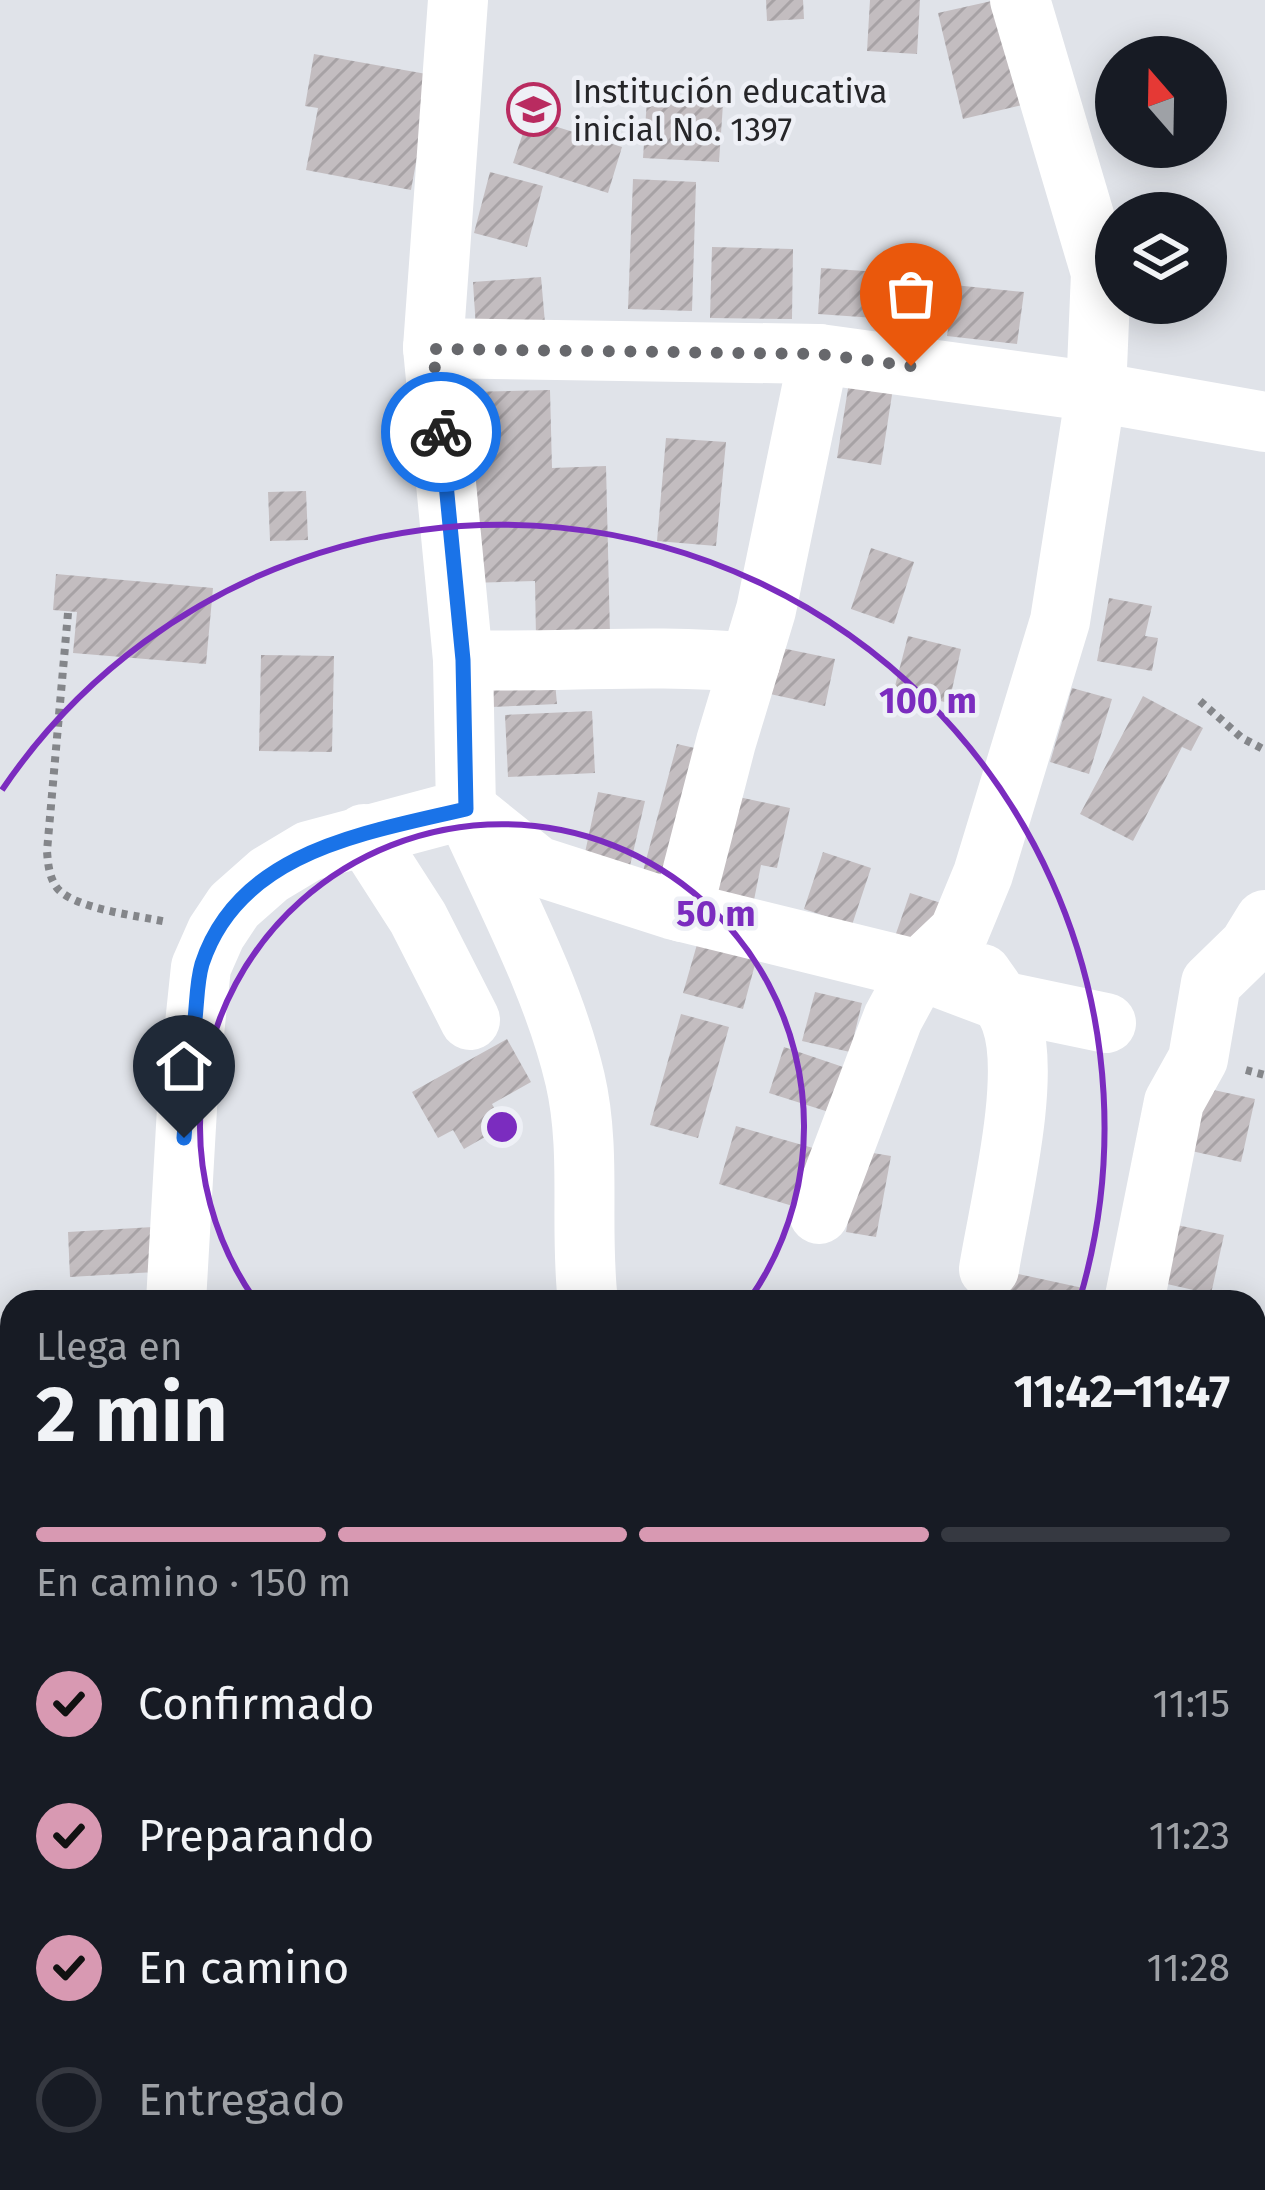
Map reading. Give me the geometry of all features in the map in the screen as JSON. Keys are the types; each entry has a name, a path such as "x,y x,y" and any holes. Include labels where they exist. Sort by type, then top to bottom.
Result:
{"street":[{"path":"458,0 433,349 463,660 466,809 540,982 575,1081 583,1133 588,1290"},
{"path":"819,1214 877,1054 983,874 1060,621 1096,392 1101,273 1020,0"},
{"path":"433,349 819,354 1096,392 1265,422"},
{"path":"682,912 766,610 819,354"},
{"path":"463,660 546,663 703,658 749,664"},
{"path":"177,1290 188,1091 201,968 216,933 234,906 269,874 309,851 466,809"},
{"path":"466,809 537,866 682,912 939,951 1001,1001 1106,1023"},
{"path":"364,833 418,918 470,1020"},
{"path":"1135,1290 1174,1102 1198,1059 1211,983 1249,946 1265,920"},
{"path":"989,1269 1017,1087 1017,1045 1001,1001"}],"path":[{"path":"68,614 47,851 54,883 78,902 216,933"},
{"path":"1200,700 1242,738 1265,749"}],"building":[{"path":"766,0 803,0 804,19 767,21"},
{"path":"870,0 920,0 917,54 867,51"},
{"path":"996,0 1022,105 963,119 938,13"},
{"path":"314,54 432,75 411,190 306,170 318,108 305,106"},
{"path":"647,100 723,104 719,162 643,158"},
{"path":"528,118 622,147 608,193 513,163"},
{"path":"490,172 543,186 527,247 474,233"},
{"path":"633,179 696,182 692,311 628,309"},
{"path":"712,247 793,249 792,319 710,318"},
{"path":"821,268 879,272 875,318 818,314"},
{"path":"541,277 545,323 476,329 473,282"},
{"path":"954,285 1024,292 1017,344 947,336"},
{"path":"850,376 894,382 881,465 837,458"},
{"path":"550,390 552,468 606,466 610,635 536,638 535,581 470,583 465,392"},
{"path":"666,438 726,442 716,546 657,541"},
{"path":"306,491 308,540 270,541 268,492"},
{"path":"871,548 914,562 894,624 851,609"},
{"path":"56,574 213,588 206,664 73,653 77,612 53,610"},
{"path":"1109,598 1152,606 1145,636 1158,638 1152,671 1097,661"},
{"path":"908,636 961,649 949,703 894,690"},
{"path":"762,644 835,659 825,706 752,690"},
{"path":"261,655 334,656 332,752 259,751"},
{"path":"554,671 557,704 491,707 489,674"},
{"path":"1072,688 1112,699 1089,774 1050,762"},
{"path":"1143,696 1203,728 1191,751 1182,747 1133,841 1080,814"},
{"path":"592,711 595,773 508,777 505,715"},
{"path":"677,744 717,753 681,886 642,875"},
{"path":"598,792 645,801 629,870 583,862"},
{"path":"725,794 790,808 777,868 761,865 753,905 704,895"},
{"path":"823,852 871,868 852,925 804,909"},
{"path":"910,893 944,904 925,959 891,948"},
{"path":"698,941 757,957 743,1009 683,993"},
{"path":"815,992 862,1003 850,1052 802,1041"},
{"path":"681,1014 729,1027 698,1138 650,1125"},
{"path":"507,1039 531,1082 492,1104 504,1126 464,1149 453,1130 438,1138 412,1092"},
{"path":"784,1047 849,1069 835,1114 769,1093"},
{"path":"1200,1087 1255,1099 1241,1162 1187,1150"},
{"path":"736,1126 813,1148 796,1207 719,1184"},
{"path":"861,1151 891,1156 876,1237 846,1232"},
{"path":"1158,1221 1224,1235 1212,1290 1145,1279"},
{"path":"153,1227 155,1272 70,1277 68,1232"},
{"path":"1005,1271 1083,1288 1083,1290 1000,1290"}],"way so far":[{"path":"441,432 433,349 819,354 911,366"}],"place":[{"name":"Institución educativa inicial No. 1397","path":"534,110"}],"route":[{"path":"184,1138 201,968 234,906 269,874 309,851 466,809 463,660 441,432"}]}
